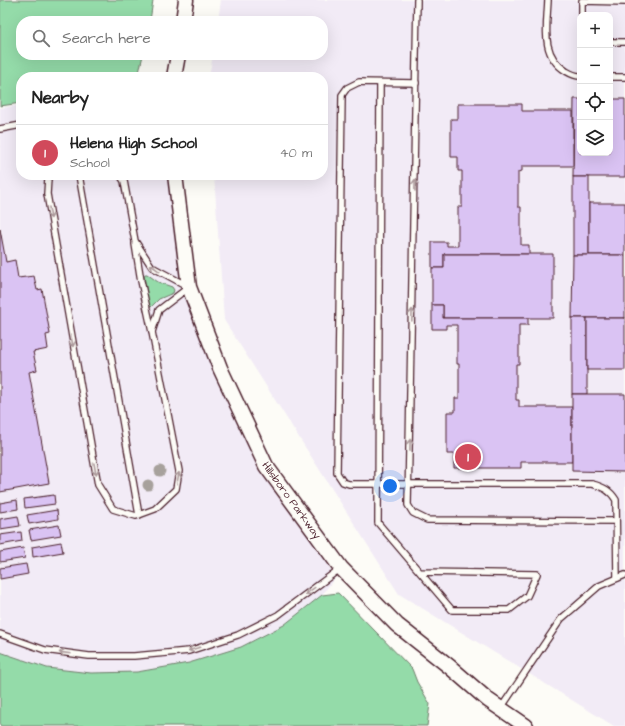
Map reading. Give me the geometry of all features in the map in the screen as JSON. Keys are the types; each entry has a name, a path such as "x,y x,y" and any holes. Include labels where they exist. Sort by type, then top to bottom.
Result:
{"street":[{"path":"183,16 186,0"},
{"path":"175,72 177,60"},
{"name":"Hillsboro Parkway","path":"176,180 189,287 220,368 266,466 341,568 397,625 450,667 488,700 526,726"}],"lane":[{"path":"418,0 408,505 413,513 427,520 616,521"},
{"path":"548,0 548,49 553,59 560,67 577,76"},
{"path":"582,12 582,1 625,2"},
{"path":"613,42 625,42"},
{"path":"613,77 625,77"},
{"path":"416,83 359,82 348,88 342,95 337,473 343,482 349,484 592,484 601,487 612,493 616,500 617,578"},
{"path":"380,82 378,523 452,610 509,610 527,596 537,574 420,572"},
{"path":"0,129 16,126"},
{"path":"48,180 47,194 98,485 113,510 136,516 155,510 176,489 179,471 141,281 123,180"},
{"path":"80,180 140,515"},
{"path":"135,241 152,268 189,287 159,310 152,332"},
{"path":"0,634 45,650 89,656 134,656 189,651 238,635 278,614 341,568"},
{"path":"501,709 561,619 599,586 625,575"}],"shaded area":[{"path":"221,0 625,0 625,726 614,726 399,594 224,320 214,180 328,180 328,72 210,72 212,60 328,60 328,16 219,16"},
{"path":"16,106 16,180 176,180 189,287 266,466 305,519 335,578 322,595 284,625 241,647 189,663 137,672 91,673 47,668 0,652 0,108"}],"green space":[{"path":"0,0 153,0 151,16 16,16 16,60 142,60 139,72 16,72 16,104 0,106"},
{"path":"145,274 158,282 172,287 174,290 173,293 159,299 151,307 149,305 144,276"},
{"path":"338,593 412,669 417,682 430,704 427,726 0,726 0,652 47,668 91,673 137,672 189,663 241,647 284,625 322,595"}],"building":[{"path":"574,99 577,99 577,156 613,156 613,99 625,99 625,177 573,177"},
{"path":"458,104 522,104 522,111 573,111 573,166 522,166 522,171 518,172 518,207 521,207 521,245 529,245 529,254 444,254 444,268 432,268 432,242 447,242 447,246 458,246 458,207 462,207 462,171 458,171 458,157 451,157 451,119 458,119"},
{"path":"573,177 589,177 589,255 573,255"},
{"path":"589,203 625,203 625,255 589,255"},
{"path":"0,229 6,262 15,260 18,278 34,276 37,290 42,289 50,334 46,335 48,349 33,352 37,370 29,372 49,483 0,492"},
{"path":"444,254 553,254 553,318 443,318 443,305 432,305 432,268 444,268"},
{"path":"573,255 625,255 625,318 572,318"},
{"path":"432,305 443,305 443,318 528,318 528,325 519,325 519,364 516,364 516,400 519,400 519,407 572,407 572,462 521,462 521,468 454,468 454,454 447,454 447,412 455,412 455,398 459,398 457,325 446,325 446,329 432,329"},
{"path":"572,318 587,318 587,394 572,394"},
{"path":"587,318 625,318 625,370 587,370"},
{"path":"572,394 625,394 625,472 572,471"},
{"path":"54,495 55,504 25,508 24,499"},
{"path":"17,500 18,509 0,512 0,503"},
{"path":"57,510 58,519 29,524 27,515"},
{"path":"18,516 20,526 0,529 0,519"},
{"path":"59,525 61,535 31,540 29,530"},
{"path":"21,532 22,541 0,545 0,535"},
{"path":"61,542 63,552 33,557 32,547"},
{"path":"23,548 25,558 0,562 0,552"},
{"path":"26,564 28,574 0,579 0,568"}],"place":[{"name":"Helena High School","path":"468,457"}]}
